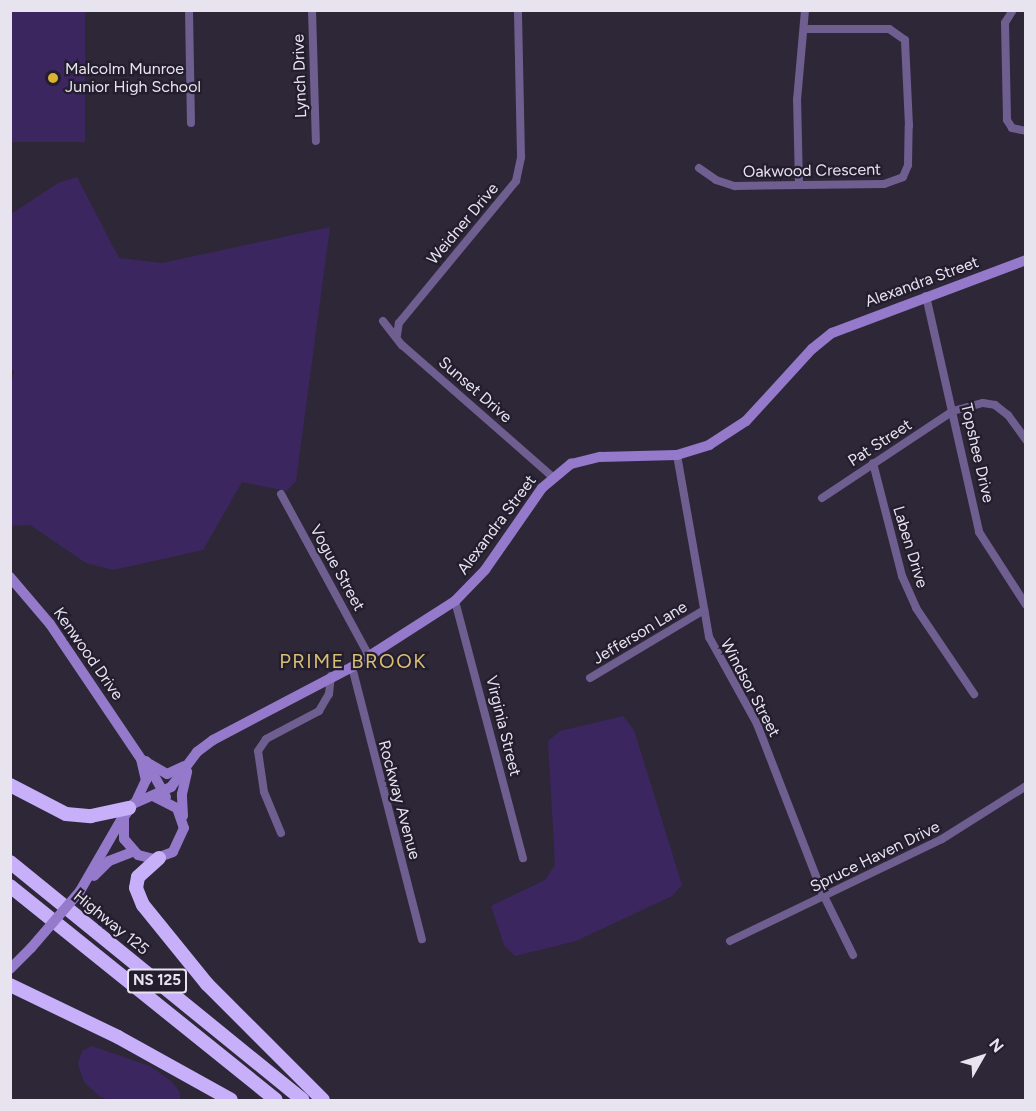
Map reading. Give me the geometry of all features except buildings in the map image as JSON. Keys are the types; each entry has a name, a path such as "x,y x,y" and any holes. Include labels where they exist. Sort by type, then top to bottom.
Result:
{"highway":[{"path":"10,785 66,814 91,816 129,808"},
{"path":"159,858 138,877 136,888 143,905 207,984 323,1101"},
{"name":"Highway 125","path":"10,862 303,1101"},
{"name":"NS 125","path":"10,886 276,1101"},
{"path":"10,985 118,1036 231,1101"},
{"path":"10,996 30,996"}],"main road":[{"name":"Alexandra Street","path":"161,797 175,783 193,758 213,740 352,667 455,601 485,570 531,502 553,477 572,464 592,458 677,455 709,445 743,423 812,349 832,333 1026,260"},
{"name":"Kenwood Drive","path":"10,577 50,624 146,761 161,797"},
{"name":"Kenwood Drive","path":"80,891 146,780 138,752"},
{"path":"146,761 157,770 172,774 193,758"},
{"path":"10,969 109,861 134,852 159,858 180,843 184,822 182,794 193,758"},
{"path":"134,852 122,834 129,808 161,797 177,807 184,822"}],"street":[{"path":"189,10 191,123"},
{"name":"Lynch Drive","path":"312,10 316,141"},
{"name":"Weidner Drive","path":"397,335 399,323 516,181 521,157 518,10"},
{"path":"799,185 797,100 806,10"},
{"path":"1013,10 1005,23 1007,120 1012,128 1026,131"},
{"name":"Oakwood Crescent","path":"699,168 728,185 891,183 903,177 908,165 907,54 901,34 881,28 805,29"},
{"name":"Topshee Drive","path":"926,296 983,543 1026,605"},
{"name":"Sunset Drive","path":"383,321 397,335 402,345 553,477"},
{"name":"Pat Street","path":"822,498 953,411 982,403 995,405 1008,415 1026,440"},
{"name":"Windsor Street","path":"677,455 709,637 758,724 823,894 853,955"},
{"name":"Laben Drive","path":"873,463 910,594 974,694"},
{"name":"Vogue Street","path":"281,494 369,656"},
{"name":"Virginia Street","path":"455,601 523,858"},
{"name":"Jefferson Lane","path":"590,678 704,610"},
{"name":"Rockway Avenue","path":"352,667 422,939"},
{"path":"281,833 264,792 258,751 266,739 319,711 327,698 331,676"},
{"name":"Spruce Haven Drive","path":"730,941 816,901 823,894 942,839 1026,786"}],"shaded area":[{"name":"Malcolm Munroe Junior High School","path":"10,11 85,11 85,142 10,142"},
{"path":"77,177 119,258 162,263 330,227 296,481 287,491 242,482 203,550 113,570 86,563 30,525 11,526 10,391 14,371 10,367 11,214 60,182"},
{"path":"623,716 634,730 682,885 672,896 576,941 515,956 504,945 491,906 545,880 555,865 548,741 560,731"},
{"path":"92,1046 150,1066 171,1081 179,1091 181,1100 108,1100 99,1096 84,1082 78,1064 82,1051"}],"place":[{"name":"Malcolm Munroe Junior High School","path":"53,78"}],"district":[{"name":"PRIME BROOK","path":"353,661"}]}
